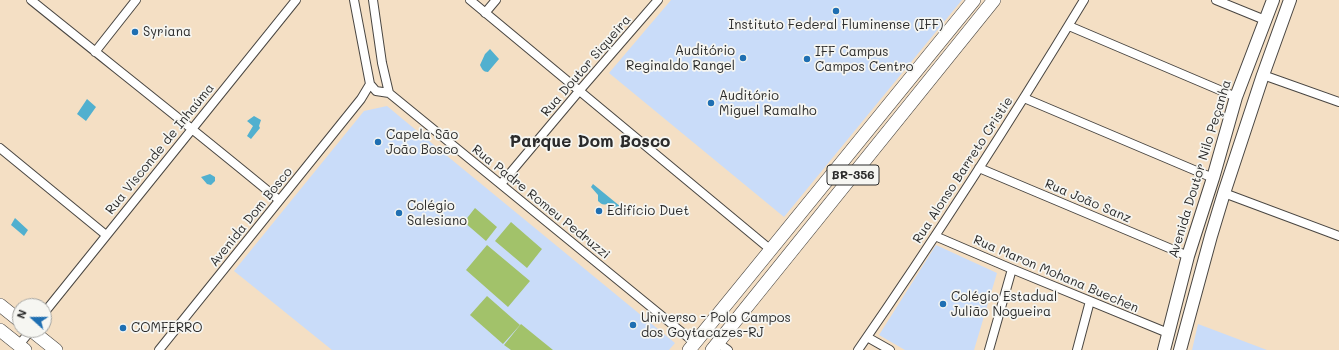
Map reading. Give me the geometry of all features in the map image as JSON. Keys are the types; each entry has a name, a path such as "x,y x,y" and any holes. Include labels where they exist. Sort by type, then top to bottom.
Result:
{"main road":[{"path":"695,348 761,263 974,0"},
{"path":"943,64 953,44 985,0"},
{"name":"BR-356","path":"720,348 994,0"},
{"name":"Avenida Doutor Nilo Peçanha","path":"1164,350 1188,256 1213,178 1236,97 1273,0"},
{"path":"1180,350 1224,193 1262,75 1290,0"},
{"path":"1262,75 1271,31 1270,26 1265,20"},
{"path":"1211,236 1202,232 1201,230 1213,178"},
{"path":"720,348 710,336 712,330 761,270 761,263"},
{"path":"0,305 12,315"},
{"path":"0,330 22,348"},
{"path":"41,338 56,350"}],"street":[{"path":"31,0 192,128 279,200"},
{"path":"95,52 136,0"},
{"name":"Rua Visconde de Inhaúma","path":"52,303 296,0"},
{"path":"354,0 370,84 376,91 389,93 382,63 373,0"},
{"path":"470,0 772,250"},
{"path":"485,13 496,0"},
{"name":"Rua Doutor Siqueira","path":"501,184 658,0"},
{"name":"Rua Alonso Barreto Cristie","path":"858,350 979,168 1084,0"},
{"path":"1216,0 1265,20"},
{"path":"1069,26 1236,97"},
{"path":"1262,75 1339,102"},
{"name":"Avenida Dom Bosco","path":"159,350 361,99 370,84"},
{"name":"Avenida Dom Bosco","path":"361,99 376,91"},
{"name":"Rua Padre Romeu Pedruzzi","path":"389,93 501,184 695,348"},
{"path":"1024,98 1213,178"},
{"path":"0,148 106,235"},
{"name":"Rua João Sanz","path":"979,168 1188,256"},
{"path":"1224,193 1339,236"},
{"name":"Rua Maron Mohana Buechen","path":"935,236 1012,270 1168,333"},
{"path":"989,350 1012,270"},
{"path":"1077,350 1090,301"},
{"path":"867,337 890,350"},
{"path":"22,348 27,338"}],"shaded area":[{"name":"IFF Campus Campos Centro","path":"671,0 962,0 784,217 609,73"},
{"name":"Colégio Salesiano","path":"387,106 675,343 669,350 332,350 234,271 364,111"},
{"name":"Colégio Estadual Julião Nogueira","path":"936,245 997,273 974,350 905,350 879,335"},
{"path":"1198,324 1267,350 1192,350"}],"green space":[{"path":"475,208 497,227 486,241 464,222"},
{"path":"511,222 542,249 527,268 495,241"},
{"path":"487,245 530,281 508,307 466,270"},
{"path":"487,296 520,325 503,344 470,315"},
{"path":"521,324 553,350 511,350 504,345"}],"water":[{"path":"490,49 499,59 488,72 486,72 480,65 485,54"},
{"path":"87,99 96,107 86,121 77,114"},
{"path":"254,116 261,120 259,126 260,128 251,139 247,136 253,126 247,121"},
{"path":"210,174 215,177 215,181 211,185 207,184 201,177"},
{"path":"593,184 621,207 617,210 608,203 601,204 598,201 598,195 591,187"},
{"path":"15,218 28,230 24,236 11,225"}],"place":[{"name":"Instituto Federal Fluminense (IFF)","path":"836,11"},
{"name":"Syriana","path":"135,32"},
{"name":"Auditório Reginaldo Rangel","path":"743,58"},
{"name":"IFF Campus Campos Centro","path":"807,59"},
{"name":"Auditório Miguel Ramalho","path":"711,103"},
{"name":"Capela São João Bosco","path":"378,142"},
{"name":"Edifício Duet","path":"599,211"},
{"name":"Colégio Salesiano","path":"399,213"},
{"name":"Colégio Estadual Julião Nogueira","path":"943,304"},
{"name":"Universo - Polo Campos dos Goytacazes-RJ","path":"633,325"},
{"name":"COMFERRO","path":"123,328"}],"district":[{"name":"Parque Dom Bosco","path":"590,142"}]}
